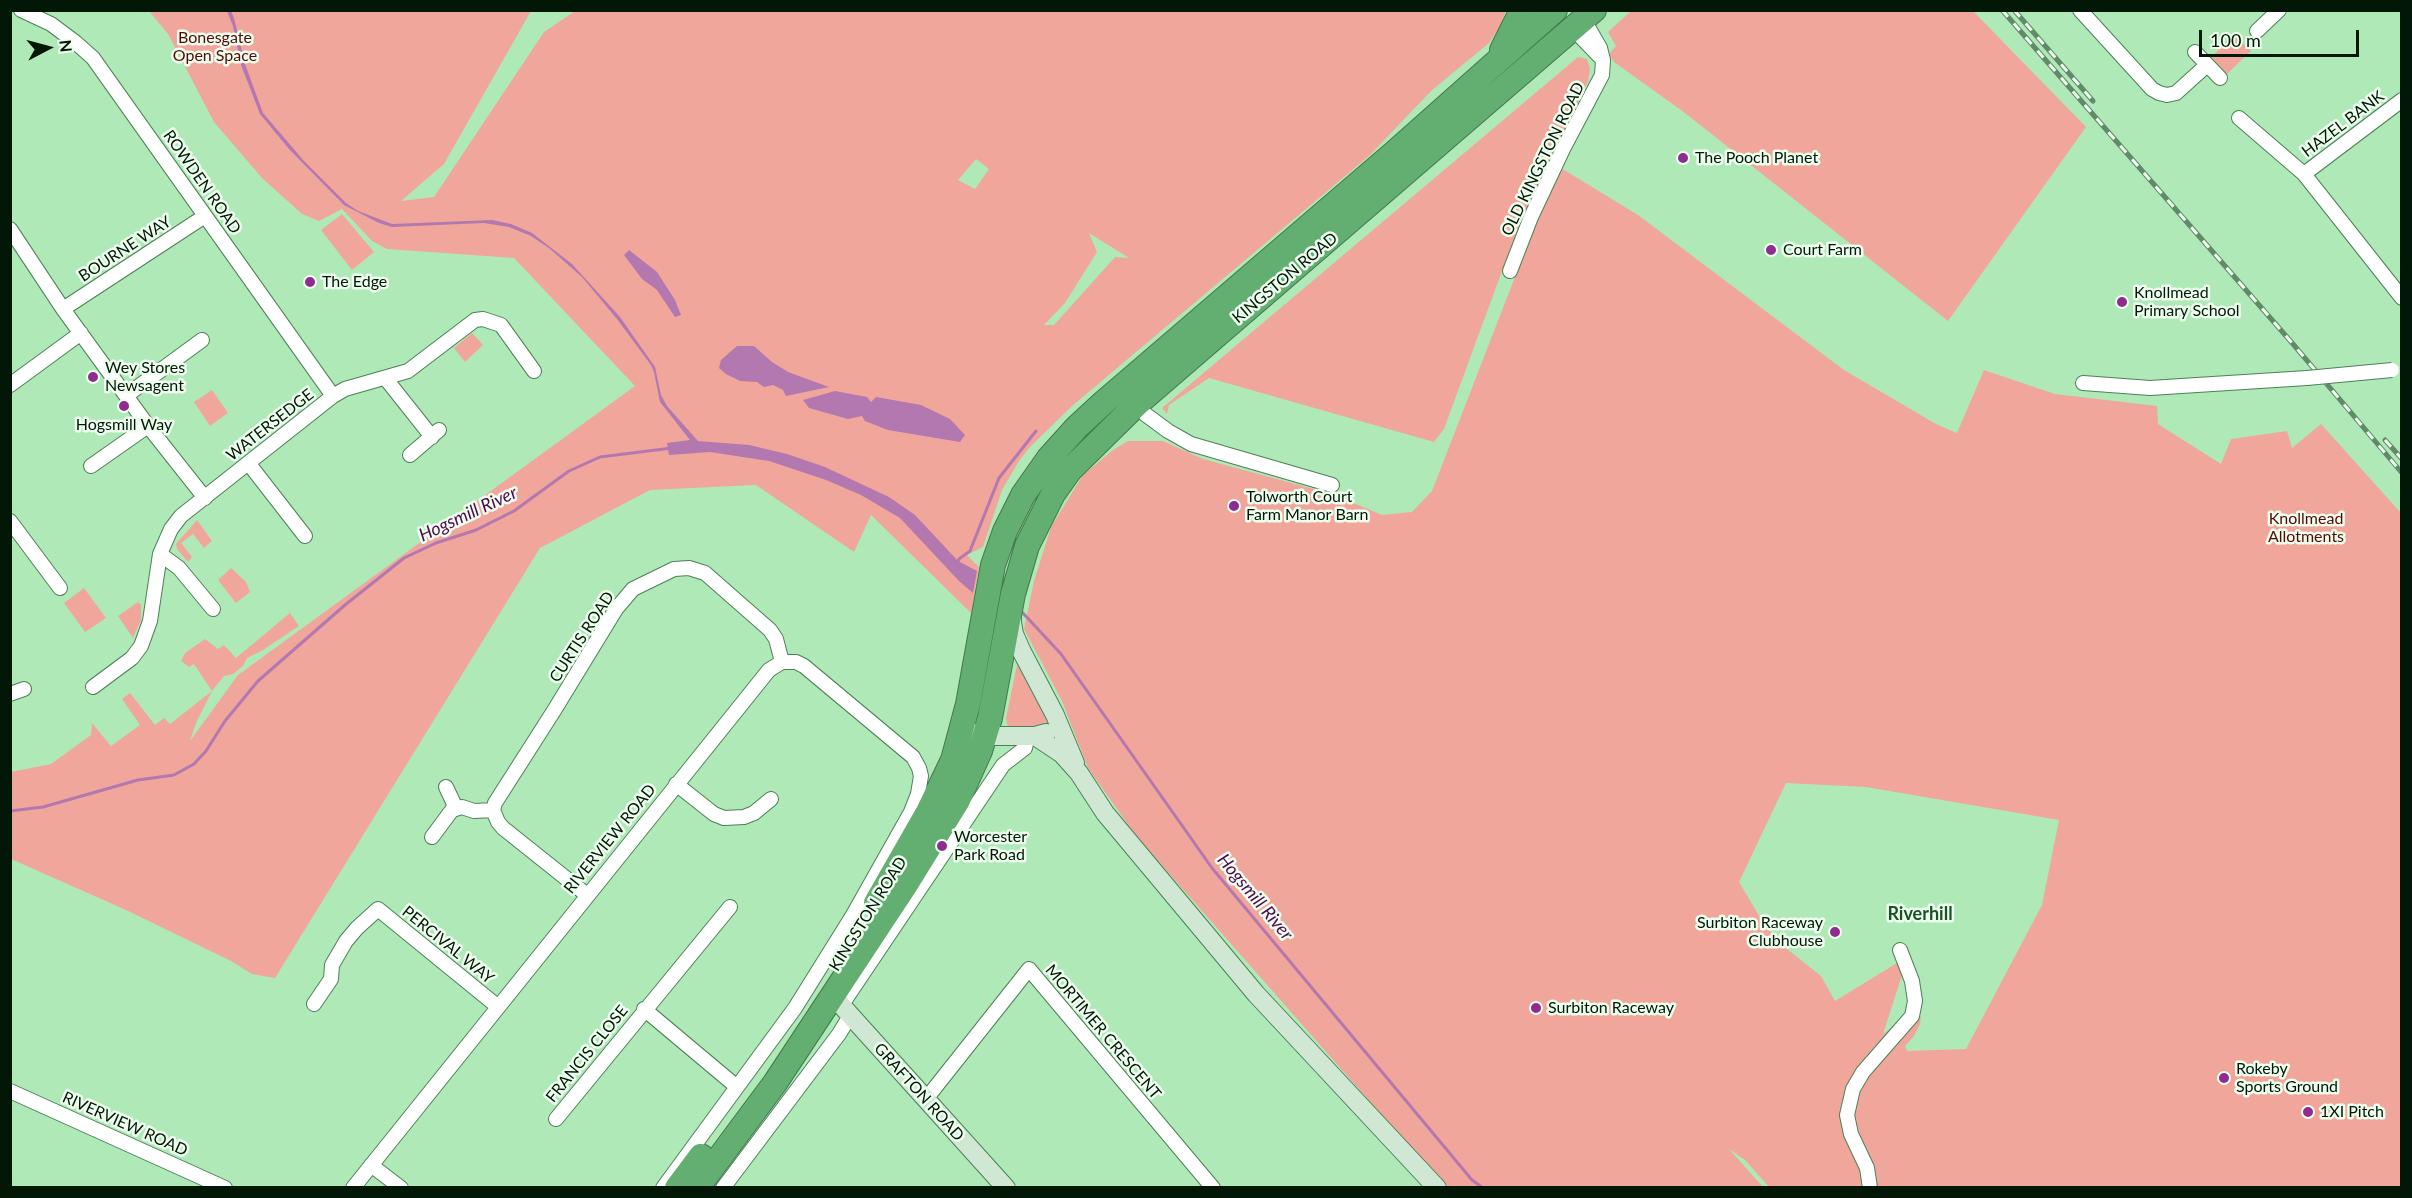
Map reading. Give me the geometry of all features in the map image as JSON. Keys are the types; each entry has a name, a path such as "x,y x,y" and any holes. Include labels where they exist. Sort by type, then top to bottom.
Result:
{"highway":[{"path":"1493,64 1510,38 1522,10"},
{"name":"KINGSTON ROAD","path":"677,1188 765,1071 853,940 910,845 940,788 953,760 966,711 993,565 1005,531 1023,495 1049,458 1077,427 1556,10"},
{"name":"KINGSTON ROAD","path":"697,1188 775,1083 842,1006 957,802 985,736 1017,578 1031,537 1053,494 1070,470 1137,404 1581,18"}],"main road":[{"path":"1556,10 1581,18"},
{"path":"1011,609 1014,634 1057,718 1079,773"},
{"path":"1027,662 1004,650 996,652 989,659 966,711 974,734 1031,736 1051,731 1057,718"},
{"path":"1031,736 1062,754 1079,773 1105,813 1256,994 1437,1188"},
{"name":"GRAFTON ROAD","path":"842,1006 1006,1188"}],"street":[{"name":"ROWDEN ROAD","path":"21,10 51,24 93,58 333,396"},
{"path":"2080,10 2152,89 2159,93 2167,96 2176,93 2207,65"},
{"path":"2257,31 2278,10"},
{"name":"OLD KINGSTON ROAD","path":"1510,271 1531,217 1599,80 1603,60 1581,18"},
{"path":"2195,52 2220,78"},
{"name":"HAZEL BANK","path":"2304,174 2402,100"},
{"path":"2238,118 2304,174 2402,298"},
{"name":"BOURNE WAY","path":"63,309 205,216"},
{"path":"10,229 63,309 148,426 205,498"},
{"name":"WATERSEDGE","path":"93,687 132,658 141,646 150,621 160,554 171,529 181,516 333,396 345,389 408,371 475,320 483,319 501,325 534,370"},
{"path":"10,385 81,333"},
{"path":"127,395 202,340"},
{"path":"2083,383 2151,388 2397,370"},
{"path":"386,379 435,434 410,455"},
{"path":"1137,404 1145,414 1191,444 1332,485"},
{"path":"91,466 148,426"},
{"path":"249,464 305,536"},
{"path":"10,521 60,588"},
{"path":"160,554 179,568 213,609"},
{"name":"CURTIS ROAD","path":"493,810 495,803 616,609 633,589 674,569 689,568 705,573 770,630 776,639 782,662"},
{"path":"663,1188 795,1008 853,915 911,812 918,794 921,776 913,757 804,666 796,662 782,662"},
{"name":"RIVERVIEW ROAD","path":"353,1188 676,784 769,670 782,662"},
{"path":"10,694 24,689"},
{"path":"723,1188 834,1042 842,1006 1003,765 1025,748 1031,736"},
{"path":"676,784 714,814 724,818 744,817 754,813 771,799"},
{"path":"446,787 456,808"},
{"path":"432,837 447,814 456,808 474,811 493,810 503,828 587,895"},
{"name":"FRANCIS CLOSE","path":"555,1119 730,907"},
{"name":"PERCIVAL WAY","path":"314,1004 331,979 332,965 346,941 378,909 497,1006"},
{"path":"1870,1188 1867,1168 1851,1134 1847,1115 1853,1089 1863,1072 1912,1016 1915,1001 1912,981 1900,950"},
{"name":"MORTIMER CRESCENT","path":"926,1099 1030,963 1213,1188"},
{"name":"FRANCIS CLOSE","path":"644,1009 737,1087"},
{"name":"RIVERVIEW ROAD","path":"10,1091 225,1188"},
{"path":"371,1165 401,1188"}],"green space":[{"name":"Bonesgate Open Space","path":"149,11 531,11 444,164 401,201 434,197 544,32 575,11 1506,11 1489,43 1431,91 1370,155 1072,406 1030,447 1002,490 983,547 967,555 979,567 971,613 871,515 854,552 756,485 650,490 540,548 275,978 252,974 231,961 126,910 11,859 11,772 51,764 91,735 92,723 111,746 140,725 122,699 130,693 155,725 164,718 170,724 212,691 190,741 238,675 635,386 514,258 387,249 372,241 342,209 319,221 302,214 262,178 214,122 168,34","holes":["976,159 989,169 975,189 958,180","1089,233 1129,258 1115,257 1054,325 1044,325 1065,303 1097,252"]},
{"path":"1631,11 1973,11 2086,127 1948,321 1685,113 1614,62 1609,54 1616,46 1608,32"},
{"path":"2234,35 2251,51 2227,74 2211,57"},
{"path":"1578,57 1587,59 1590,69 1588,81 1509,252 1444,429 1434,442 1209,378 1169,405 1167,414 1162,408"},
{"name":"Knollmead Allotments","path":"1561,168 1638,215 1844,370 1936,424 1957,433 1984,370 2055,394 2157,406 2158,424 2221,464 2231,439 2287,431 2292,448 2321,424 2401,513 2401,1187 1769,1187 1745,1160 1729,1149 1763,1187 1445,1187 1136,836 1088,768 1062,701 1024,629 1034,581 1051,527 1083,475 1113,450 1128,441 1163,441 1203,459 1332,494 1382,515 1412,512 1432,491 1532,233","holes":["1786,783 1866,787 2059,820 2042,905 1966,1049 1907,1051 1905,1046 1914,1036 1920,1024 1921,1017 1917,1015 1903,1018 1883,1034 1904,969 1897,963 1835,1001 1821,976 1782,945 1764,924 1739,882"]},
{"path":"342,214 374,252 352,270 321,230"},
{"path":"472,333 483,345 465,362 454,348"},
{"path":"212,390 228,413 210,426 194,402"},
{"path":"197,520 212,541 204,548 193,534 181,543 192,557 188,562 177,549 176,544"},
{"path":"231,568 246,582 250,592 236,603 218,580"},
{"path":"84,588 106,618 85,632 64,603"},
{"path":"138,602 141,605 141,620 133,638 118,616"},
{"path":"290,613 299,626 247,658 243,666 233,674 224,676 212,691 194,664 189,667 181,661 185,653 205,639 218,649 224,645 236,658"},
{"path":"1017,665 1029,678 1048,722 1041,728 1008,728 1006,718"}],"shaded area":[{"path":"227,11 231,11 234,18 245,64 263,113 304,161 346,203 358,211 392,224 492,220 511,224 532,233 572,264 620,317 655,367 661,395 667,406 698,441 749,445 787,454 825,467 889,497 915,515 958,561 977,571 973,593 900,518 861,495 826,480 769,461 710,452 669,455 667,443 690,440 660,402 651,365 582,277 549,248 531,236 509,227 484,223 392,227 344,205 289,149 260,114 241,65 233,26"},
{"path":"629,250 657,272 675,300 681,315 675,317 657,290 642,279 624,255"},
{"path":"737,346 754,346 788,372 829,387 786,396 783,390 773,385 764,387 757,382 740,381 719,368 721,360"},
{"path":"835,391 867,397 871,402 876,397 921,405 950,419 965,435 960,442 888,430 865,421 862,416 848,419 809,408 803,400"}],"waterway":[{"path":"957,564 959,559 970,551 999,478 1036,431"},
{"name":"Hogsmill River","path":"10,811 43,807 138,780 174,775 194,764 206,751 225,721 258,681 345,605 404,558 436,543 476,530 514,511 569,471 600,457 672,448"},
{"name":"Hogsmill River","path":"1022,612 1061,654 1212,868 1472,1180 1483,1188"}],"railway":[{"path":"2002,10 2293,344 2402,473"},
{"path":"2014,10 2093,101"},
{"path":"2385,440 2402,459"}],"place":[{"name":"The Pooch Planet","path":"1683,158"},
{"name":"Court Farm","path":"1771,250"},
{"name":"The Edge","path":"310,282"},
{"name":"Knollmead Primary School","path":"2122,302"},
{"name":"Wey Stores Newsagent","path":"93,377"},
{"name":"Hogsmill Way","path":"124,406"},
{"name":"Tolworth Court Farm Manor Barn","path":"1234,506"},
{"name":"Worcester Park Road","path":"942,846"},
{"name":"Surbiton Raceway Clubhouse","path":"1835,932"},
{"name":"Surbiton Raceway","path":"1536,1008"},
{"name":"Rokeby Sports Ground","path":"2224,1078"},
{"name":"1XI Pitch","path":"2308,1112"}],"district":[{"name":"Riverhill","path":"1920,914"}]}
